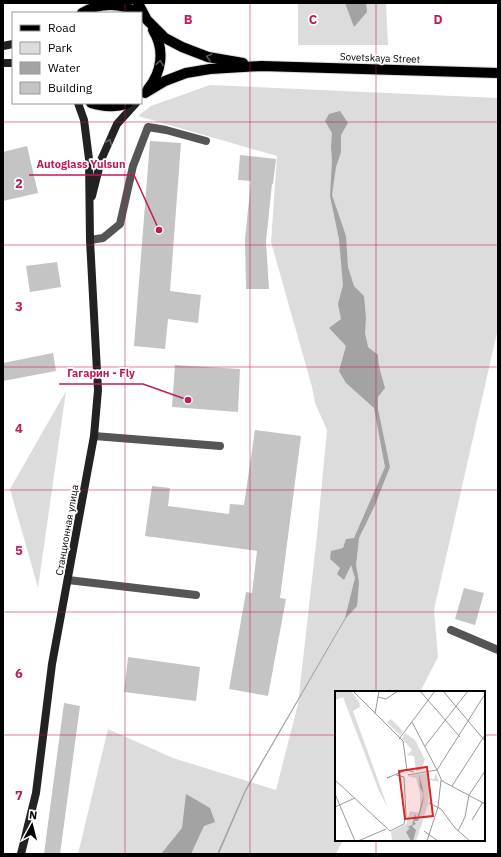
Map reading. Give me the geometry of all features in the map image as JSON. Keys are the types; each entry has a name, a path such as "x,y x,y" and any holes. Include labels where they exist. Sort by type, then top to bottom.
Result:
{"main road":[{"path":"85,10 101,5 117,5 136,12"},
{"name":"Sovetskaya Street","path":"144,18 165,38 182,47 208,57 261,66"},
{"path":"142,96 153,83 159,71 161,58 161,48 158,38 144,18"},
{"name":"Sovetskaya Street","path":"142,96 165,81 186,73 210,69 261,66 498,73"},
{"path":"95,104 106,107 125,104"}],"street":[{"name":"Станционная улица","path":"21,854 36,792 52,664 94,436 98,390 90,240 88,159 84,120 78,104"},
{"name":"Станционная улица","path":"89,206 101,160 117,124 135,104"},
{"path":"90,240 103,238 120,224 133,166 148,127 166,130 206,141"},
{"path":"94,436 220,446"},
{"path":"68,580 196,595"},
{"path":"451,630 498,650"}],"green space":[{"path":"298,3 386,3 388,45 298,45"},
{"path":"210,85 498,98 498,328 434,610 438,657 421,691 335,691 335,841 342,841 336,854 78,854 108,729 173,758 276,790 298,704 317,535 327,430 315,403 312,387 271,242 277,156 138,116 151,106"},
{"path":"66,391 38,588 10,489"}],"water":[{"path":"345,3 366,3 367,12 354,27"},
{"path":"340,111 348,123 341,135 341,152 336,167 332,195 346,236 348,267 354,286 364,296 366,318 365,333 368,347 378,355 379,368 385,388 378,397 378,409 390,467 375,505 359,538 356,565 359,582 357,606 346,618 246,791 219,854 217,854 245,790 345,618 355,578 351,565 344,580 337,574 340,568 330,559 331,551 343,548 346,539 354,538 385,467 374,408 346,383 339,371 346,346 329,328 341,319 338,304 343,285 339,239 330,196 332,133 325,121 329,114"},
{"path":"186,794 210,808 215,822 204,826 191,854 161,854 182,828"}],"building":[{"path":"150,141 181,143 170,291 201,295 198,323 168,319 165,349 134,346"},
{"path":"27,146 38,193 3,201 3,152"},
{"path":"240,155 276,159 266,242 269,289 246,289 245,239 251,181 238,180"},
{"path":"57,262 61,287 30,292 26,266"},
{"path":"53,353 56,371 3,381 3,363"},
{"path":"175,365 240,369 238,412 172,407"},
{"path":"255,430 301,436 280,598 286,599 268,696 229,689 246,592 252,593 257,551 145,536 152,486 170,488 168,506 229,514 230,504 244,505"},
{"path":"464,588 484,593 475,625 455,619"},
{"path":"128,657 200,667 196,701 124,692"},
{"path":"64,703 80,706 60,854 44,854"}],"place":[{"name":"Autoglass Yulsun","path":"159,230"},
{"name":"Гагарин - Fly","path":"188,400"}]}
